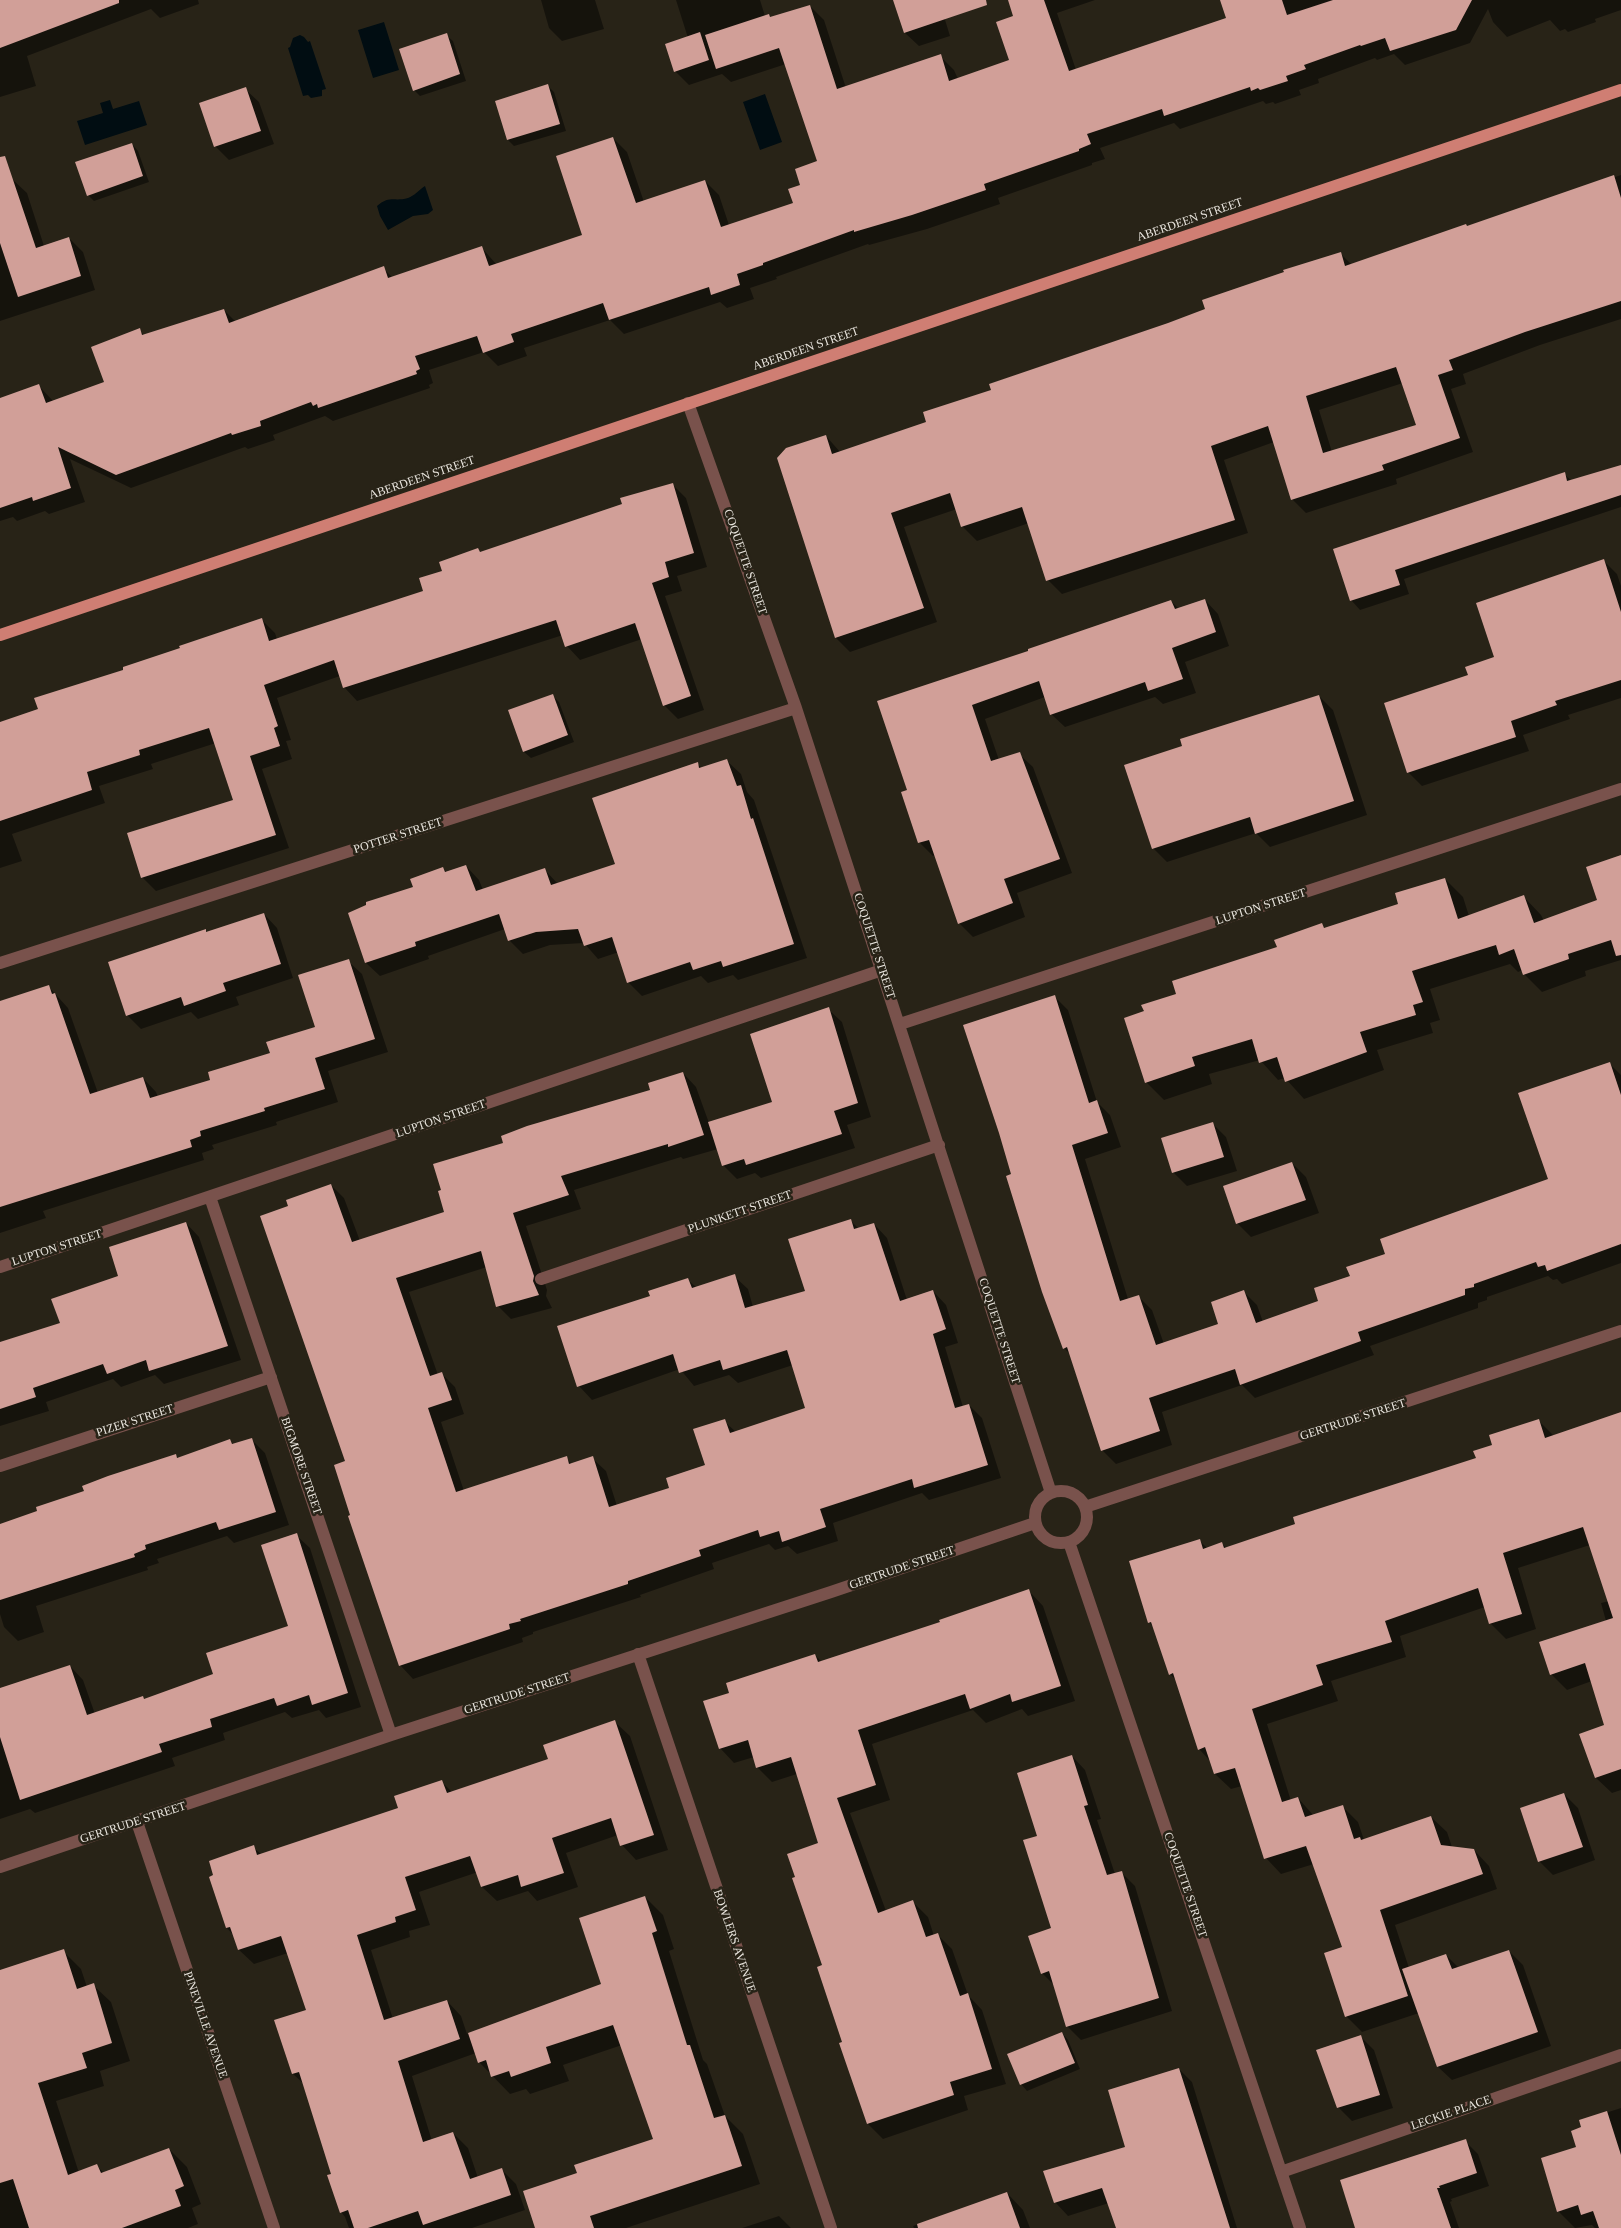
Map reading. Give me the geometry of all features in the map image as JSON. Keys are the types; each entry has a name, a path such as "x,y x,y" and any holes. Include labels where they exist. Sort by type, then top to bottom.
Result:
{"main road":[{"name":"ABERDEEN STREET","path":"0,635 1621,90"}],"street":[{"name":"COQUETTE STREET","path":"688,403 796,708 1051,1493"},
{"name":"POTTER STREET","path":"0,964 796,708"},
{"name":"LUPTON STREET","path":"900,1024 1621,789"},
{"name":"LUPTON STREET","path":"0,1267 882,970"},
{"name":"PLUNKETT STREET","path":"542,1279 939,1145"},
{"name":"BIGMORE STREET","path":"210,1197 391,1735"},
{"name":"GERTRUDE STREET","path":"1085,1507 1621,1331"},
{"name":"PIZER STREET","path":"0,1466 271,1377"},
{"path":"1067,1491 1075,1494 1085,1507 1086,1524 1077,1538 1069,1542 1052,1542 1044,1537 1035,1523 1034,1516 1039,1502 1051,1493 1067,1491"},
{"name":"GERTRUDE STREET","path":"0,1867 391,1735 831,1592 1035,1523"},
{"name":"COQUETTE STREET","path":"1069,1542 1300,2228"},
{"name":"BOWLERS AVENUE","path":"638,1654 831,2228"},
{"name":"PINEVILLE AVENUE","path":"137,1822 274,2228"},
{"name":"LECKIE PLACE","path":"1282,2172 1621,2055"}],"shaded area":[{"path":"384,22 399,70 373,78 358,30"},
{"path":"300,35 308,42 310,41 326,89 322,90 322,96 311,98 308,95 303,96 288,48 293,38"},
{"path":"765,94 782,142 760,150 743,102"},
{"path":"110,100 113,109 139,101 147,125 85,145 77,121 103,113 100,103"},
{"path":"425,186 433,210 428,214 413,216 388,230 377,206 385,201 408,198"}],"building":[{"path":"0,0 119,0 119,3 0,48"},
{"path":"893,0 986,0 987,5 904,33"},
{"path":"1008,0 1044,0 1069,71 1226,18 1220,0 1282,0 1287,15 1333,0 1472,0 1456,30 1390,51 1385,38 1360,45 1304,65 1306,69 1286,76 1288,81 1260,90 1258,88 1251,91 1250,87 1164,116 1162,109 1087,134 1091,144 1079,149 1079,151 984,184 986,190 912,215 854,232 854,230 763,263 763,265 737,274 740,285 711,295 709,287 609,320 603,303 511,334 514,342 483,353 477,336 415,356 420,369 416,371 417,374 318,408 317,404 313,406 311,402 260,421 261,426 232,435 231,433 116,475 58,447 71,488 33,501 32,497 0,508 0,398 39,384 46,403 104,382 91,347 140,328 142,335 224,309 229,323 384,266 388,278 482,246 489,266 582,235 556,156 613,137 636,203 705,180 721,227 793,203 788,189 800,185 795,169 817,161 779,48 716,69 705,35 769,14 770,17 810,5 837,89 941,54 949,81 1009,60 996,22 1013,16"},
{"path":"700,32 709,60 674,72 665,44"},
{"path":"447,33 460,74 413,91 399,49"},
{"path":"548,84 560,124 507,140 495,101"},
{"path":"246,87 261,131 214,147 199,103"},
{"path":"132,143 143,176 87,196 75,162"},
{"path":"5,156 36,248 69,237 81,276 18,297 0,243 0,157"},
{"path":"1614,175 1621,198 1621,301 1525,332 1449,360 1453,370 1438,375 1460,438 1382,465 1384,470 1291,500 1268,426 1211,446 1235,520 1046,581 1022,507 961,527 950,493 891,513 924,608 835,638 777,458 786,448 826,435 832,454 926,422 923,412 991,390 989,384 1205,309 1202,300 1284,272 1283,270 1341,252 1345,266 1466,224 1467,226","holes":["1396,367 1416,425 1323,453 1306,396"]},
{"path":"1621,465 1621,495 1395,570 1400,585 1350,601 1333,549 1565,472 1567,481"},
{"path":"673,483 694,553 665,562 669,577 652,583 691,696 663,706 635,623 565,647 556,620 343,688 334,660 264,685 278,726 274,728 280,746 250,756 276,835 141,878 127,833 233,800 209,728 139,750 140,755 87,772 92,790 0,821 0,722 38,709 34,698 123,670 123,667 180,648 179,646 262,618 269,641 423,591 419,578 442,571 439,562 478,548 480,552 622,504 620,498"},
{"path":"1604,559 1621,612 1621,680 1555,701 1557,705 1511,721 1516,737 1407,773 1384,703 1468,675 1465,667 1494,657 1476,603"},
{"path":"1205,599 1216,632 1172,648 1183,679 1148,691 1145,682 1050,715 1039,681 972,705 991,761 1020,752 1060,859 1004,879 1013,903 958,924 929,840 918,843 901,792 907,790 877,701 1028,651 1028,649 1171,600 1175,609"},
{"path":"553,694 568,735 523,752 508,710"},
{"path":"1319,695 1354,801 1255,834 1250,817 1152,849 1124,765 1182,746 1180,739"},
{"path":"727,759 737,786 741,785 751,819 753,818 794,944 723,967 721,961 693,970 690,962 627,983 612,937 584,946 578,929 536,932 508,941 499,914 415,942 416,946 365,963 348,913 366,905 366,902 413,887 410,879 443,867 445,872 466,865 476,891 545,868 551,885 615,864 592,798 698,762 699,768"},
{"path":"1621,855 1621,955 1616,956 1611,940 1568,954 1569,959 1523,975 1514,949 1499,955 1496,945 1412,971 1423,1002 1413,1005 1416,1015 1360,1032 1367,1052 1285,1082 1277,1057 1259,1063 1252,1039 1192,1057 1195,1066 1145,1083 1124,1018 1144,1011 1141,1005 1176,994 1172,981 1277,947 1274,940 1322,923 1324,928 1398,904 1395,893 1445,878 1458,919 1524,895 1534,923 1597,900 1586,867"},
{"path":"264,913 281,964 223,983 226,991 184,1006 181,997 126,1016 108,962 206,929 206,932"},
{"path":"349,959 375,1039 315,1058 325,1089 264,1108 265,1111 200,1131 201,1136 190,1140 192,1147 0,1207 0,1001 49,985 52,994 55,993 90,1094 143,1077 150,1098 210,1080 208,1072 270,1053 266,1042 315,1027 298,975"},
{"path":"1055,995 1089,1103 1097,1100 1108,1133 1072,1145 1120,1301 1139,1295 1156,1345 1218,1324 1211,1302 1244,1290 1256,1323 1318,1301 1314,1288 1350,1276 1346,1267 1385,1254 1380,1239 1548,1179 1518,1093 1610,1062 1621,1095 1621,1244 1547,1271 1545,1265 1538,1267 1536,1262 1474,1284 1474,1287 1465,1289 1465,1295 1358,1332 1361,1341 1240,1385 1235,1369 1149,1398 1160,1431 1101,1451 1067,1347 1063,1349 1042,1292 1006,1176 1011,1174 999,1133 963,1025"},
{"path":"829,1007 858,1103 834,1111 842,1134 746,1165 744,1159 722,1166 708,1122 772,1102 750,1034"},
{"path":"683,1072 704,1135 668,1147 668,1144 561,1176 569,1195 513,1213 539,1295 496,1307 481,1251 396,1278 430,1376 442,1372 452,1400 428,1408 456,1492 567,1456 569,1464 593,1456 609,1507 669,1488 666,1478 705,1465 693,1429 725,1419 730,1433 805,1408 787,1350 723,1370 720,1360 679,1373 673,1354 577,1387 557,1326 650,1296 648,1291 688,1278 692,1288 735,1274 745,1308 805,1291 788,1239 851,1219 854,1229 874,1223 900,1301 933,1290 946,1329 933,1334 955,1408 969,1404 988,1465 914,1488 912,1479 820,1509 826,1527 782,1542 779,1531 760,1537 758,1530 699,1550 701,1556 628,1581 628,1584 520,1619 521,1621 509,1624 510,1629 399,1666 348,1516 350,1515 334,1465 345,1461 260,1216 288,1206 286,1200 331,1184 352,1242 444,1212 438,1191 441,1190 433,1164 503,1143 501,1136 527,1126 650,1090 648,1083"},
{"path":"1213,1122 1224,1157 1172,1173 1161,1138"},
{"path":"1292,1162 1306,1200 1236,1224 1223,1186"},
{"path":"186,1222 228,1346 149,1371 146,1360 107,1374 103,1364 33,1388 36,1397 0,1409 0,1342 60,1323 51,1299 118,1276 109,1247"},
{"path":"1621,1412 1621,1769 1595,1778 1579,1734 1604,1725 1585,1663 1550,1675 1539,1642 1613,1618 1583,1527 1503,1553 1522,1614 1489,1624 1478,1588 1385,1621 1392,1642 1316,1665 1323,1685 1252,1709 1282,1802 1298,1797 1305,1817 1343,1805 1354,1839 1360,1837 1361,1840 1431,1816 1441,1845 1474,1849 1483,1874 1380,1910 1408,1996 1345,2017 1324,1953 1342,1947 1306,1846 1264,1859 1235,1768 1214,1774 1205,1747 1198,1750 1173,1673 1169,1675 1151,1622 1148,1623 1129,1561 1200,1539 1203,1549 1222,1542 1224,1548 1295,1524 1293,1517 1476,1458 1473,1451 1492,1445 1489,1435 1539,1419 1545,1438"},
{"path":"252,1438 276,1512 219,1530 216,1522 145,1545 146,1549 134,1554 135,1557 0,1600 0,1524 37,1511 36,1507 84,1491 82,1486 108,1476 176,1454 177,1458 230,1439 232,1444"},
{"path":"297,1533 348,1693 312,1705 309,1695 277,1706 274,1698 210,1719 212,1727 159,1744 162,1752 20,1800 0,1737 0,1688 70,1665 87,1715 143,1696 144,1699 213,1674 206,1653 288,1626 261,1545"},
{"path":"1029,1589 1061,1686 1012,1702 1010,1694 970,1709 965,1694 858,1730 876,1785 837,1798 878,1913 913,1900 926,1937 938,1933 960,1996 968,1993 992,2069 950,2082 954,2095 867,2124 839,2043 842,2042 817,1967 822,1965 792,1878 795,1877 787,1854 818,1843 791,1757 756,1768 748,1740 719,1749 703,1701 729,1693 726,1683 815,1654 818,1662 940,1622 939,1620"},
{"path":"615,1720 654,1835 620,1846 611,1818 552,1838 564,1873 521,1887 518,1875 481,1887 470,1856 405,1877 416,1910 395,1917 396,1922 357,1935 384,2020 447,2000 460,2039 398,2061 423,2142 453,2132 470,2179 502,2168 511,2195 423,2225 418,2211 368,2228 354,2228 348,2210 340,2213 327,2175 331,2174 299,2072 292,2074 274,2020 306,2010 281,1936 238,1950 230,1927 226,1928 209,1877 213,1875 209,1861 254,1845 257,1855 398,1808 394,1796 442,1780 447,1793 548,1759 543,1745"},
{"path":"1072,1755 1088,1805 1084,1806 1107,1875 1122,1871 1159,1998 1066,2027 1049,1971 1041,1974 1028,1936 1051,1928 1023,1840 1037,1836 1017,1773"},
{"path":"1564,1793 1583,1847 1538,1862 1520,1808"},
{"path":"645,1896 657,1931 652,1933 687,2045 690,2045 714,2118 725,2115 742,2166 590,2216 594,2228 535,2228 523,2191 577,2173 574,2165 653,2139 613,2025 546,2047 551,2063 511,2077 509,2071 491,2077 486,2060 478,2063 468,2033 601,1984 579,1918"},
{"path":"64,1949 77,1989 94,1983 112,2043 82,2053 87,2068 38,2083 68,2175 97,2164 101,2173 169,2148 184,2186 175,2190 181,2206 122,2228 29,2228 13,2179 0,2183 0,1970"},
{"path":"1509,1950 1538,2032 1437,2067 1402,1969 1446,1954 1452,1969"},
{"path":"1062,2032 1075,2063 1020,2085 1007,2054"},
{"path":"1361,2035 1380,2095 1337,2108 1316,2050"},
{"path":"1179,2068 1230,2228 1116,2228 1102,2188 1054,2203 1043,2171 1125,2147 1108,2090"},
{"path":"1607,2111 1621,2155 1621,2228 1599,2228 1593,2211 1581,2215 1578,2205 1557,2212 1541,2158 1576,2147 1571,2131 1581,2127 1579,2120"},
{"path":"1466,2139 1477,2173 1437,2188 1451,2228 1355,2228 1340,2180"},
{"path":"1007,2192 1020,2228 918,2228 917,2224"}]}
